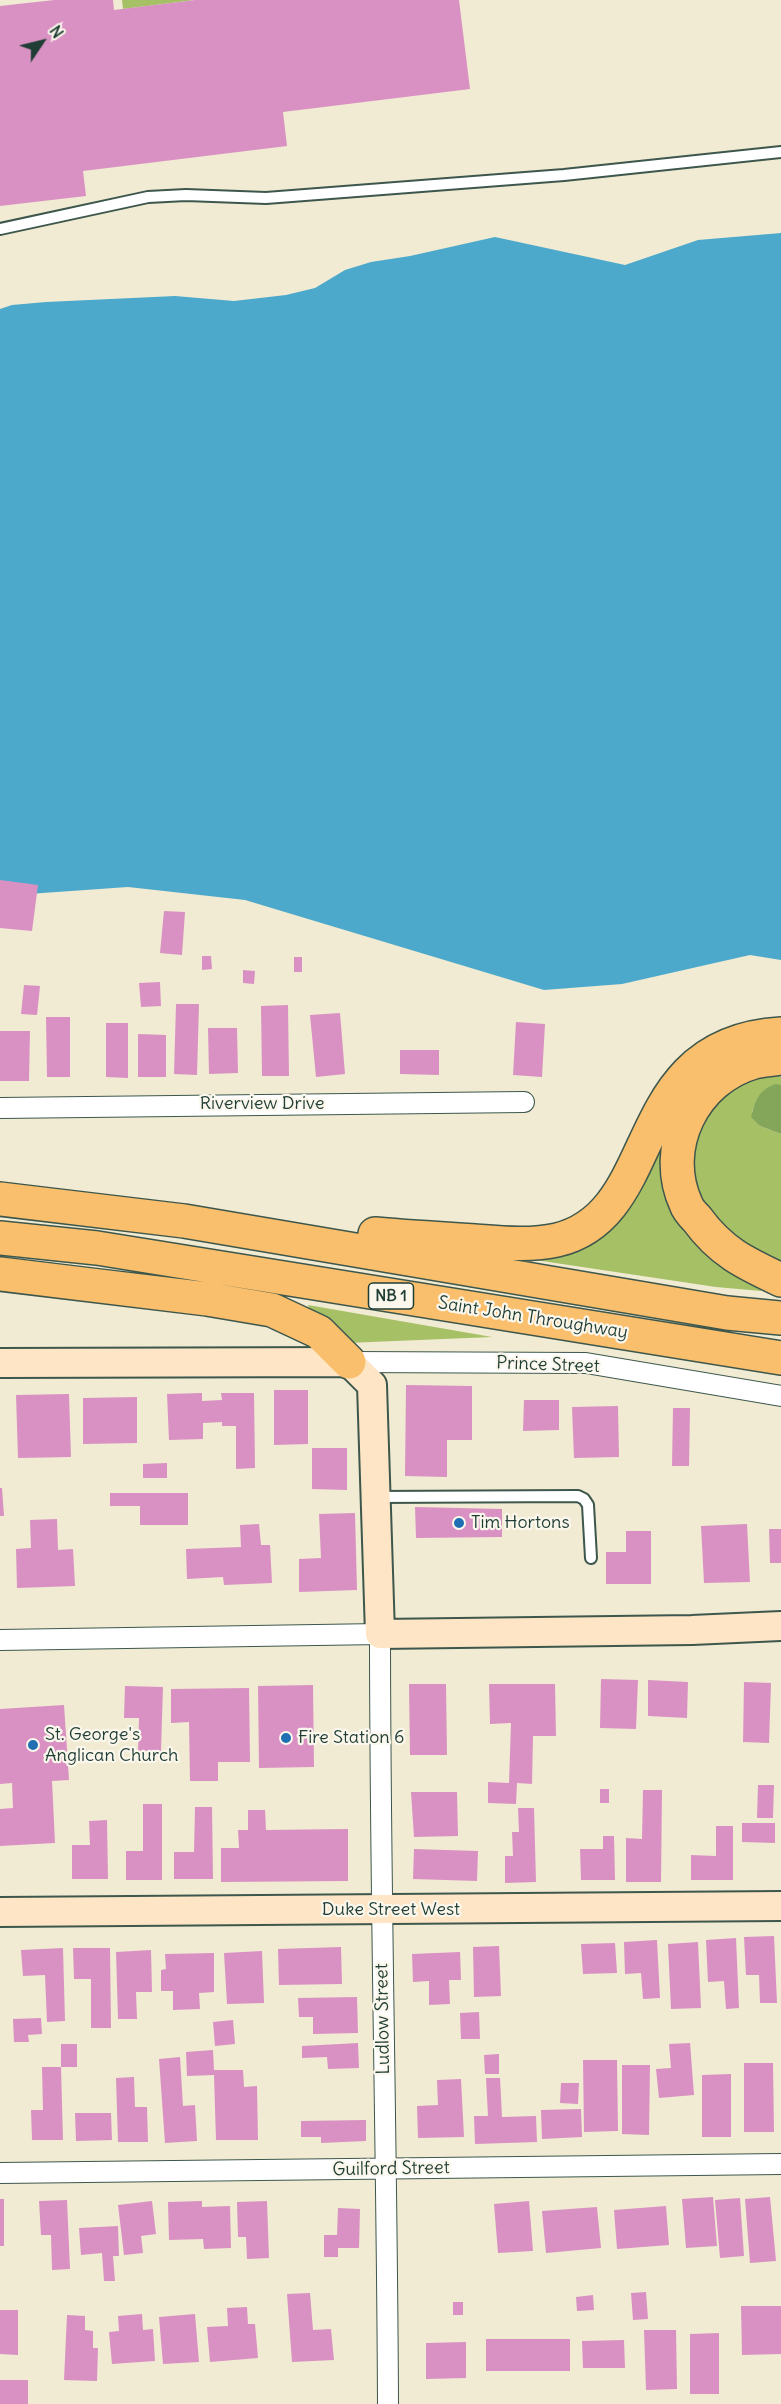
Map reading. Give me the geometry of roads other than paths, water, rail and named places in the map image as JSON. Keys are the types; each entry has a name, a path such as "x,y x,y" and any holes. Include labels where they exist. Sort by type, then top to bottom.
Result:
{"highway":[{"path":"184,1221 495,1243 558,1240 581,1230 602,1216 633,1170 647,1135 679,1080 704,1057 729,1043 759,1035 781,1034"},
{"path":"781,1058 754,1062 727,1074 706,1090 690,1112 677,1144 678,1174 686,1205 703,1228 726,1252 781,1280"},
{"name":"Saint John Throughway","path":"0,1199 184,1221 727,1312 781,1318"},
{"name":"Saint John Throughway","path":"0,1238 97,1248 781,1358"},
{"path":"0,1274 207,1299 272,1310 319,1332 349,1362"}],"street":[{"name":"Riverview Drive","path":"0,1108 524,1102"},
{"path":"0,1363 349,1362 372,1384 380,1634"},
{"name":"Prince Street","path":"349,1362 586,1363 781,1396"},
{"path":"0,1640 692,1630 781,1626"},
{"name":"Ludlow Street","path":"380,1634 381,1910 387,2169 388,2404"},
{"name":"Duke Street West","path":"0,1912 781,1906"},
{"name":"Guilford Street","path":"0,2173 781,2164"}],"lane":[{"path":"0,229 148,197 186,195 266,198 564,175 781,152"},
{"path":"376,1497 578,1496 587,1502 589,1509 591,1558"}],"water":[{"path":"781,233 781,960 750,955 622,984 544,990 245,900 128,887 0,896 0,309 12,305 46,302 175,296 234,301 286,295 315,288 345,270 371,262 410,256 495,237 625,265 698,240"}],"place":[{"name":"Tim Hortons","path":"459,1523"},
{"name":"Fire Station 6","path":"286,1738"},
{"name":"St. George's Anglican Church","path":"33,1745"}]}
